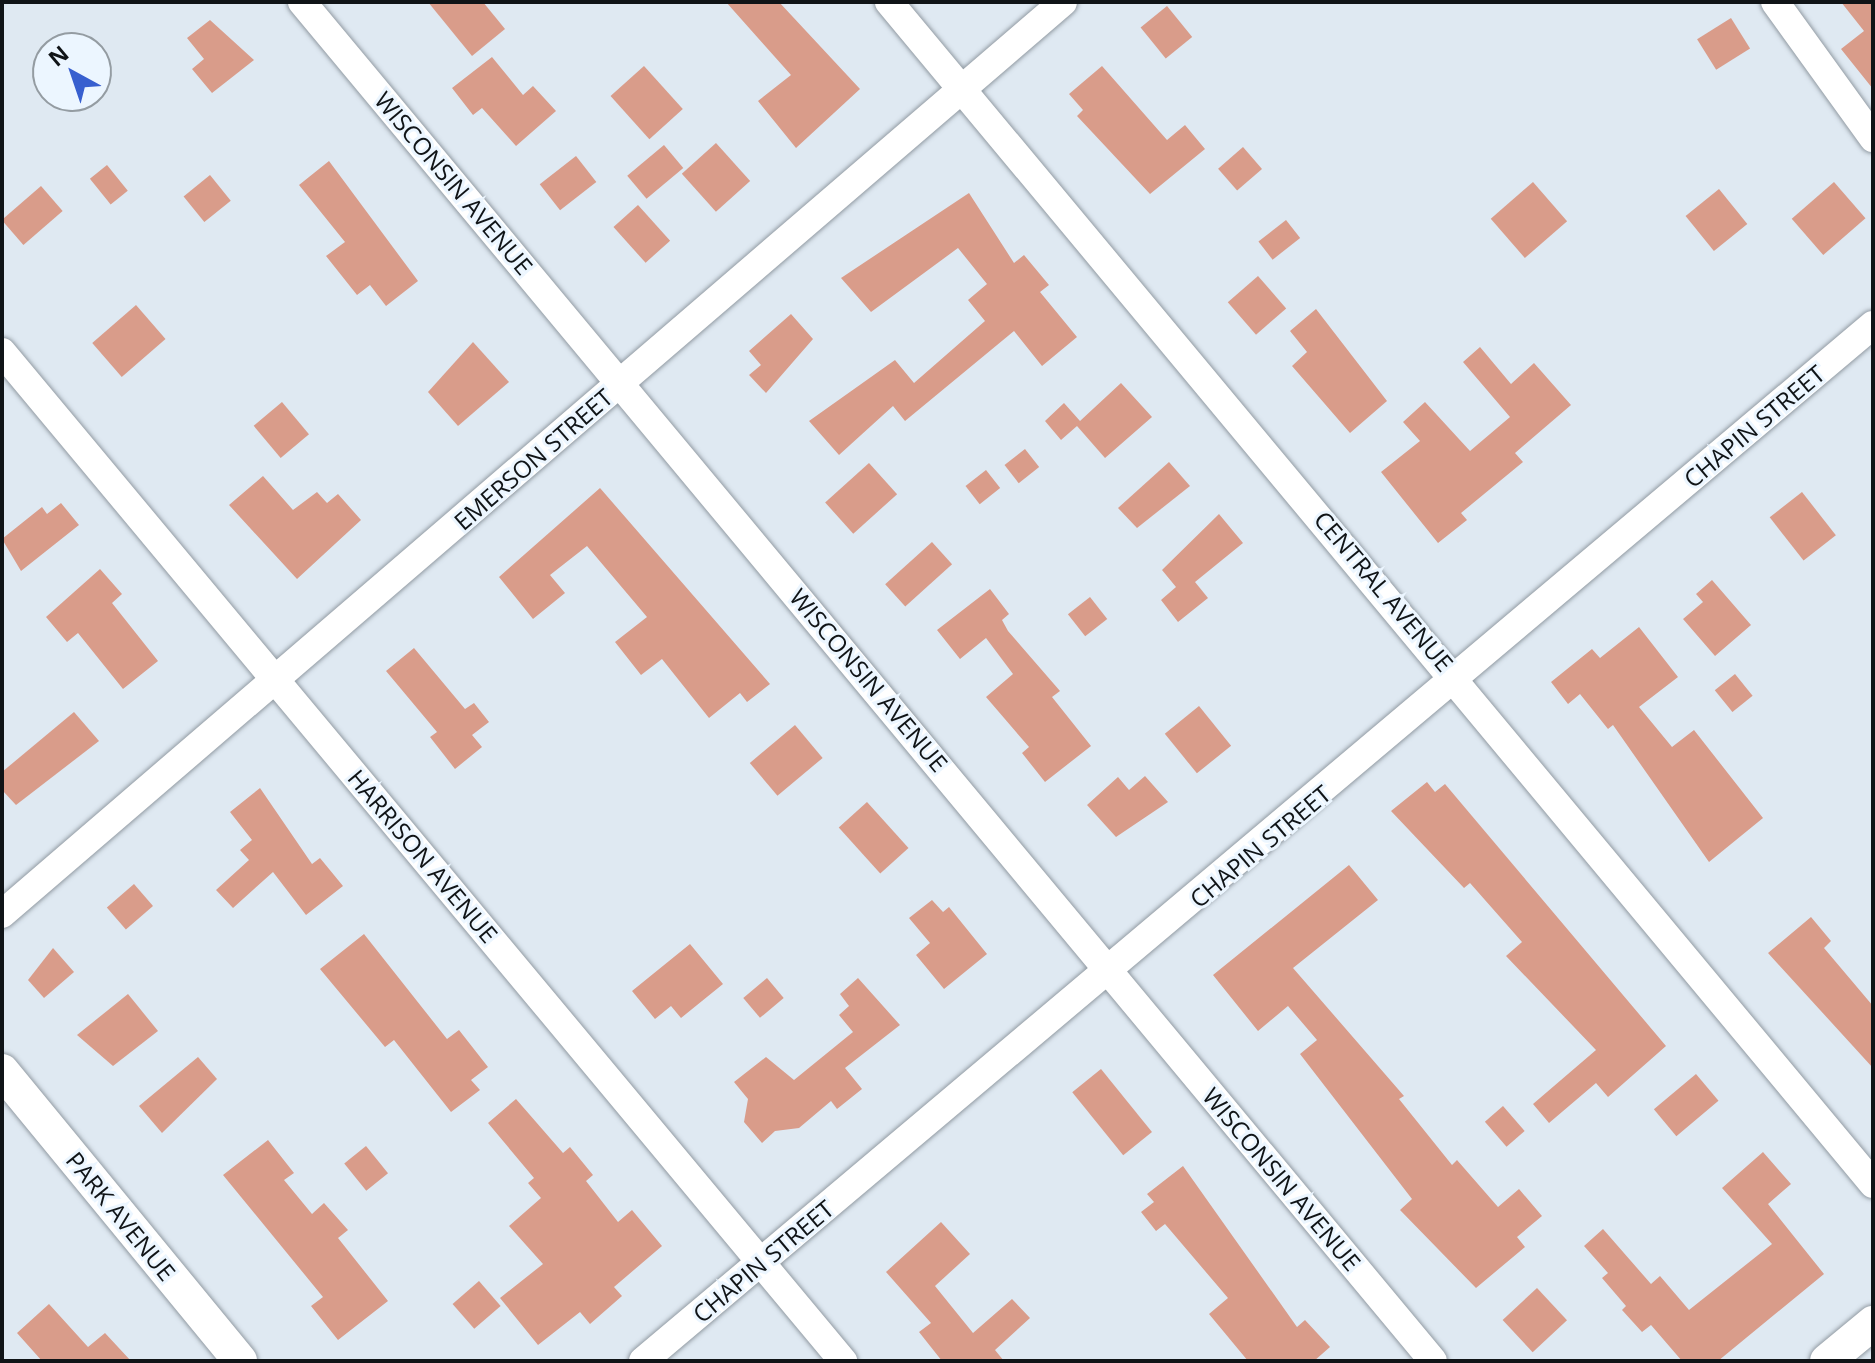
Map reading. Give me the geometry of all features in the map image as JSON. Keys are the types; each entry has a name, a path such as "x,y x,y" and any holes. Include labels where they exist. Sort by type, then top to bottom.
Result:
{"street":[{"name":"WISCONSIN AVENUE","path":"302,2 622,382 1433,1361"},
{"name":"CENTRAL AVENUE","path":"889,2 1458,678 1873,1184"},
{"name":"EMERSON STREET","path":"2,914 1063,2"},
{"path":"1775,2 1873,138"},
{"name":"CHAPIN STREET","path":"643,1361 1111,972 1873,325"},
{"name":"HARRISON AVENUE","path":"2,352 843,1361"},
{"name":"PARK AVENUE","path":"2,1071 240,1361"},
{"path":"1827,1361 1873,1323"}],"building":[{"path":"428,2 483,2 505,29 472,56"},
{"path":"726,2 779,2 860,89 796,148 758,101 791,75"},
{"path":"1841,2 1873,2 1873,89 1841,49 1864,31"},
{"path":"1167,6 1192,37 1166,58 1141,27"},
{"path":"1731,18 1750,49 1716,70 1697,39"},
{"path":"210,20 254,60 212,93 192,69 204,59 187,38"},
{"path":"492,57 523,95 533,86 556,111 516,146 482,108 473,115 452,88"},
{"path":"644,66 683,109 649,139 611,96"},
{"path":"1102,66 1167,140 1185,125 1205,149 1150,194 1077,116 1083,110 1069,94"},
{"path":"716,143 750,181 716,212 682,174"},
{"path":"664,145 683,168 647,199 627,176"},
{"path":"1243,147 1262,169 1237,191 1218,169"},
{"path":"576,156 596,182 560,210 540,184"},
{"path":"329,161 418,281 386,306 370,285 357,295 326,256 345,242 299,185"},
{"path":"107,165 128,191 111,204 90,179"},
{"path":"210,175 231,201 204,222 184,196"},
{"path":"1533,182 1567,221 1525,258 1491,219"},
{"path":"1834,182 1865,218 1823,255 1792,219"},
{"path":"41,186 63,211 23,245 2,220"},
{"path":"1719,189 1747,224 1714,251 1686,216"},
{"path":"969,193 1014,263 1024,255 1049,285 1040,292 1077,337 1042,366 1014,331 905,421 893,406 839,455 809,421 895,360 914,383 985,321 968,300 987,284 958,248 871,312 841,278"},
{"path":"638,205 670,241 646,263 613,227"},
{"path":"1286,220 1300,238 1273,260 1258,242"},
{"path":"1258,276 1286,308 1256,335 1228,302"},
{"path":"136,305 166,339 122,377 92,343"},
{"path":"1316,309 1387,401 1350,433 1292,366 1307,352 1290,331"},
{"path":"791,314 813,339 766,393 749,375 761,365 749,351"},
{"path":"473,342 509,382 458,426 428,392"},
{"path":"1480,347 1511,384 1534,363 1571,405 1515,453 1523,462 1461,513 1467,520 1438,543 1381,472 1420,441 1403,422 1425,402 1470,451 1510,417 1463,362"},
{"path":"1121,383 1152,417 1105,458 1077,426 1061,440 1045,421 1064,403 1080,421"},
{"path":"282,402 309,434 281,458 254,426"},
{"path":"1025,449 1039,467 1019,483 1005,465"},
{"path":"1169,462 1190,486 1137,528 1118,508"},
{"path":"869,463 897,494 853,534 825,502"},
{"path":"986,470 1000,488 980,504 966,486"},
{"path":"263,476 293,510 317,492 327,503 338,494 361,520 297,579 229,505"},
{"path":"600,488 770,684 747,702 740,693 709,718 662,659 641,675 615,642 647,617 587,546 550,575 565,593 533,619 499,577"},
{"path":"1802,492 1836,535 1804,561 1770,517"},
{"path":"61,503 79,525 21,571 2,539 42,507 47,514"},
{"path":"1219,514 1243,543 1195,582 1208,598 1178,622 1161,600 1176,587 1162,570"},
{"path":"932,542 952,564 905,606 885,584"},
{"path":"100,569 122,594 112,603 158,661 123,689 78,633 67,642 46,617"},
{"path":"1712,580 1751,625 1715,656 1683,619 1703,602 1696,594"},
{"path":"990,589 1009,614 1002,620 1008,631 1060,691 1052,697 1091,746 1045,782 1022,753 1029,747 986,697 1013,674 986,638 960,659 937,630"},
{"path":"1090,597 1107,619 1085,636 1068,614"},
{"path":"1639,627 1678,677 1639,707 1672,747 1694,730 1763,818 1709,862 1613,725 1608,729 1580,694 1568,704 1551,682 1592,649 1600,658"},
{"path":"414,648 465,709 474,703 489,722 472,735 482,747 455,769 430,737 437,732 386,671"},
{"path":"1735,674 1753,696 1732,712 1715,690"},
{"path":"1199,706 1231,746 1197,773 1165,734"},
{"path":"74,712 99,741 16,805 2,790 2,772"},
{"path":"795,725 823,758 777,796 750,763"},
{"path":"1145,776 1168,802 1116,837 1087,805 1118,777 1129,790"},
{"path":"1427,782 1435,792 1445,784 1666,1046 1608,1097 1596,1083 1549,1123 1533,1104 1596,1050 1506,956 1522,942 1470,883 1464,888 1391,811"},
{"path":"260,788 312,864 320,858 343,886 306,915 273,872 233,908 216,890 249,860 240,850 252,840 230,812"},
{"path":"867,802 908,848 880,874 839,827"},
{"path":"1349,865 1378,900 1293,968 1404,1096 1399,1099 1452,1165 1457,1160 1498,1207 1519,1189 1542,1216 1517,1237 1525,1247 1476,1288 1400,1210 1412,1199 1300,1054 1317,1040 1288,1006 1258,1031 1213,975"},
{"path":"134,884 153,906 126,930 107,908"},
{"path":"932,900 943,912 949,907 987,954 944,989 916,955 930,943 909,918"},
{"path":"1811,917 1831,941 1824,948 1873,1006 1873,1068 1768,953"},
{"path":"364,934 447,1039 459,1030 488,1067 471,1080 480,1090 451,1112 394,1040 385,1047 320,969"},
{"path":"690,944 723,984 681,1018 671,1006 655,1019 632,991"},
{"path":"53,948 74,972 44,998 28,980"},
{"path":"767,978 784,998 760,1018 743,998"},
{"path":"858,978 900,1025 845,1068 862,1089 837,1109 831,1101 799,1128 775,1131 762,1143 744,1122 748,1099 734,1082 766,1057 794,1080 853,1032 839,1015 849,1006 840,994"},
{"path":"128,994 158,1031 113,1066 77,1035"},
{"path":"198,1057 217,1079 162,1133 139,1106"},
{"path":"1101,1069 1152,1132 1123,1155 1072,1092"},
{"path":"1696,1074 1718,1101 1676,1136 1654,1109"},
{"path":"516,1099 563,1153 570,1147 593,1175 586,1181 618,1222 632,1210 662,1246 614,1287 622,1296 590,1324 580,1312 538,1345 500,1298 543,1264 509,1226 541,1198 528,1183 534,1178 488,1123"},
{"path":"1503,1106 1525,1131 1507,1147 1485,1122"},
{"path":"268,1140 294,1173 284,1180 312,1214 324,1203 348,1230 338,1238 388,1301 338,1340 311,1306 323,1297 223,1175"},
{"path":"366,1146 388,1173 366,1191 344,1164"},
{"path":"1763,1152 1791,1184 1768,1204 1824,1274 1718,1361 1682,1361 1651,1325 1642,1332 1622,1310 1626,1306 1602,1278 1608,1273 1584,1246 1603,1229 1651,1284 1660,1276 1689,1310 1772,1244 1722,1188"},
{"path":"1183,1166 1297,1327 1305,1320 1330,1347 1314,1361 1248,1361 1209,1314 1228,1298 1165,1224 1156,1231 1141,1212 1154,1202 1147,1194"},
{"path":"941,1222 970,1254 935,1286 973,1333 1012,1299 1030,1318 995,1350 1004,1361 942,1361 919,1332 931,1323 886,1272"},
{"path":"479,1281 501,1306 474,1329 453,1304"},
{"path":"1537,1288 1567,1320 1533,1352 1503,1320"},
{"path":"49,1304 88,1347 105,1333 131,1361 42,1361 17,1333"}]}
